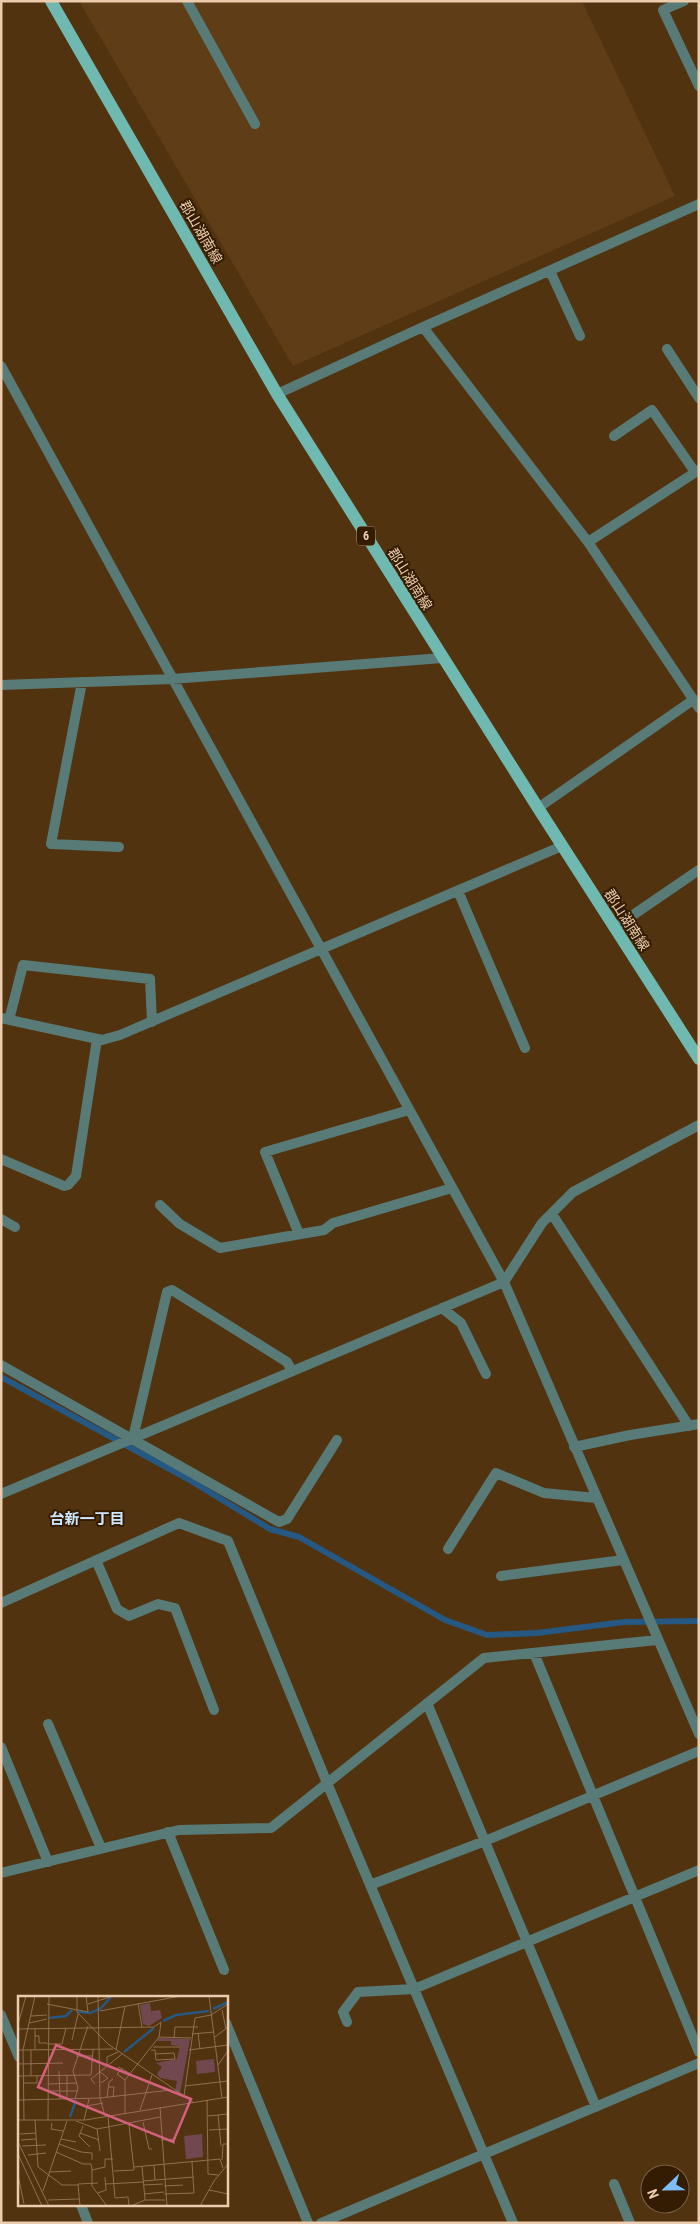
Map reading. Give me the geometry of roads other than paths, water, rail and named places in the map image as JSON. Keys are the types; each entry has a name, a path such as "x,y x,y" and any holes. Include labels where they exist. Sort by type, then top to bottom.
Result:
{"main road":[{"name":"郡山湖南線","path":"52,1 277,394 442,658 699,1059"}],"street":[{"path":"187,1 255,124"},
{"path":"684,1 663,10 699,86"},
{"path":"277,394 699,204"},
{"path":"550,271 580,336"},
{"path":"423,327 588,542 696,704 538,808"},
{"path":"667,349 699,398"},
{"path":"1,366 504,1282 699,1734"},
{"path":"588,542 697,471 652,410 614,436"},
{"path":"1,685 172,679 442,658"},
{"path":"82,682 51,844 119,847"},
{"path":"152,1022 150,979 23,964 5,1019 102,1040 120,1035 152,1022 562,846"},
{"path":"614,928 699,870"},
{"path":"458,891 525,1048"},
{"path":"1,1158 64,1186 73,1181 76,1176 97,1039"},
{"path":"300,1234 264,1152 409,1110"},
{"path":"1,1494 504,1282 542,1223 573,1192 699,1125"},
{"path":"160,1205 180,1224 220,1248 324,1230 333,1223 452,1188"},
{"path":"552,1214 694,1425 630,1435 574,1447"},
{"path":"1,1219 15,1227"},
{"path":"133,1438 166,1292 172,1290 287,1362 292,1371"},
{"path":"442,1308 461,1323 486,1374"},
{"path":"1,1365 279,1522 288,1519 338,1440"},
{"path":"448,1549 496,1473 544,1493 596,1498"},
{"path":"1,1603 179,1523 228,1541 327,1783 513,2223"},
{"path":"96,1560 117,1609 129,1616 158,1604 175,1608 214,1710"},
{"path":"501,1576 623,1560"},
{"path":"1,1873 179,1830 271,1828 484,1658 657,1640"},
{"path":"534,1654 594,1794 634,1897 699,2052"},
{"path":"427,1703 596,2107"},
{"path":"48,1724 101,1848"},
{"path":"1,1747 48,1862"},
{"path":"370,1885 485,1841 699,1751"},
{"path":"168,1832 224,1970"},
{"path":"347,2022 343,2012 358,1992 414,1990 699,1870"},
{"path":"1,2015 18,2055"},
{"path":"228,2028 308,2223"},
{"path":"321,2223 699,2063"},
{"path":"614,2184 630,2223"},
{"path":"81,2206 88,2223"}],"waterway":[{"path":"1,1377 188,1479 270,1529 299,1537 445,1620 487,1635 537,1633 624,1622 699,1621"}],"district":[{"name":"台新一丁目","path":"87,1519"}]}
